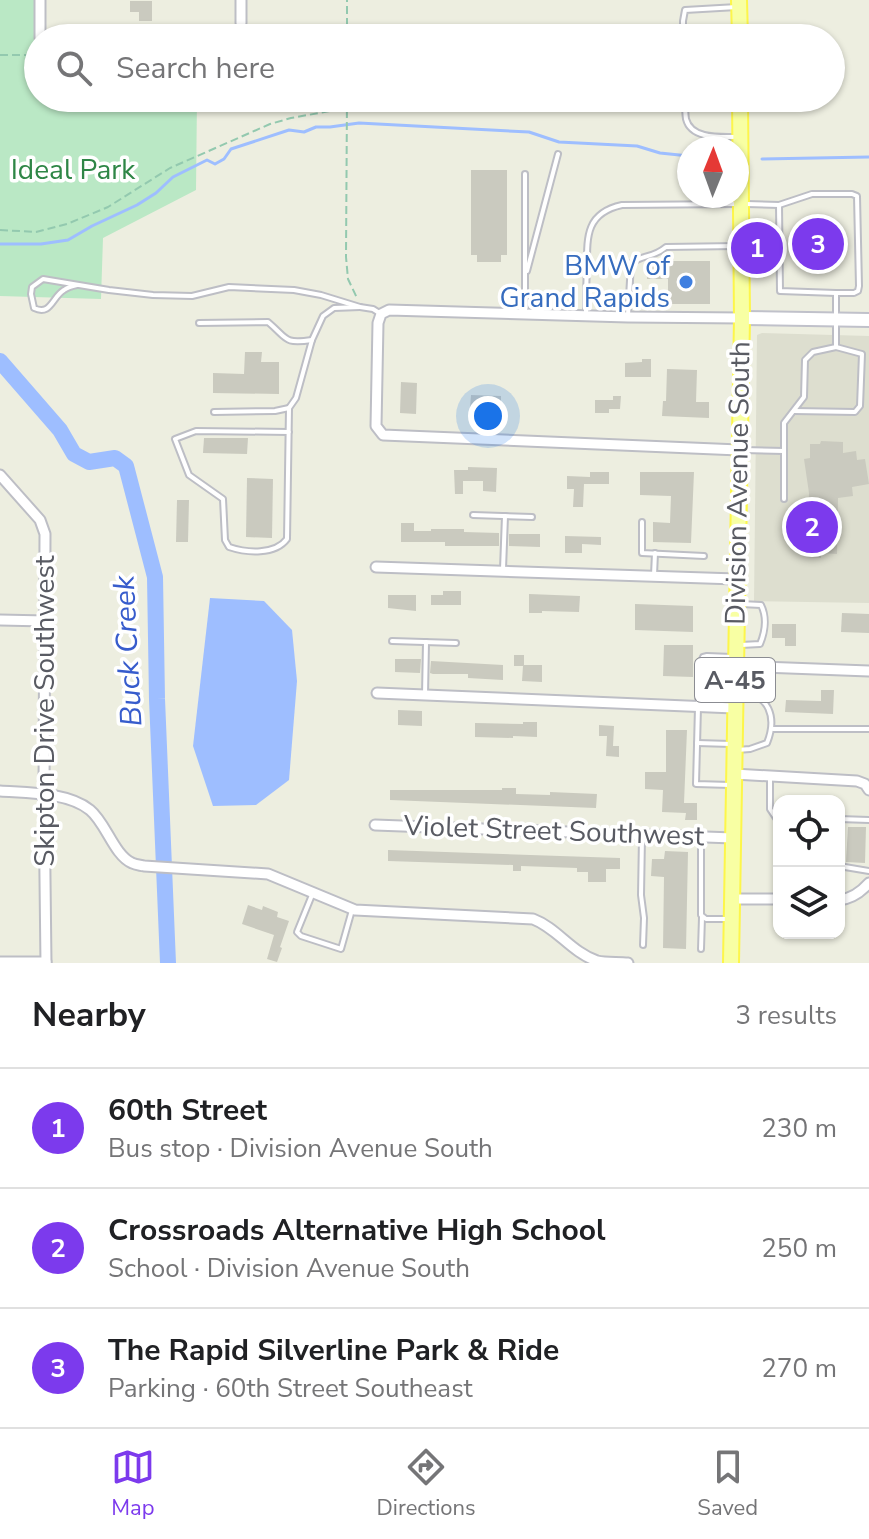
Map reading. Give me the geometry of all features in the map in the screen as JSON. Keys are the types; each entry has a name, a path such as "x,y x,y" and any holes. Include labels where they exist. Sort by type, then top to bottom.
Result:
{"main road":[{"path":"739,4 740,24"},
{"name":"Division Avenue South","path":"740,112 741,136"},
{"name":"Division Avenue South","path":"731,963 742,208"},
{"path":"742,318 869,320"}],"street":[{"path":"40,0 40,24"},
{"path":"241,0 241,23"},
{"path":"739,450 388,436 376,426 378,323 385,312 742,318"},
{"name":"Skipton Drive Southwest","path":"0,475 40,520 45,534 46,963"},
{"path":"376,567 736,579"},
{"path":"0,620 46,621"},
{"path":"735,656 869,671"},
{"path":"377,693 698,707 734,701"},
{"path":"734,780 770,776 857,781 869,790"},
{"path":"0,791 44,794 78,802 100,820 115,845 132,863 268,874 352,909 533,919 598,961 628,963"},
{"name":"Violet Street Southwest","path":"375,825 733,838"},
{"path":"845,899 869,883"},
{"path":"732,899 773,899"},
{"path":"0,962 46,963"}],"lane":[{"path":"683,24 685,10 739,4"},
{"path":"686,112 687,122 693,130 724,136"},
{"path":"525,277 558,154"},
{"path":"525,174 525,314"},
{"path":"749,204 779,205 812,194 857,196 858,291 780,291 779,205"},
{"path":"586,316 588,233 597,216 622,205 677,205"},
{"path":"628,317 631,263 640,257 658,254 666,247 741,246"},
{"path":"77,285 65,289 46,309 40,311 34,308 32,287 39,280 52,280 140,294 184,296 229,287 281,289 321,295 385,312"},
{"path":"836,293 836,347"},
{"path":"289,432 196,431 175,439 189,475 223,499 225,540 229,547 237,550 273,550 287,539 289,432 289,408 296,398 312,340 323,316 330,309 360,307"},
{"path":"199,323 268,322 287,340 312,340"},
{"path":"784,499 784,423 804,397 805,360 813,352 836,347 862,354 860,406 855,412 794,411"},
{"path":"214,412 289,408"},
{"path":"739,450 784,451"},
{"path":"473,515 532,517"},
{"path":"503,571 505,516"},
{"path":"642,522 642,553 704,556"},
{"path":"654,576 655,553"},
{"path":"734,780 696,784 703,657 735,656 760,644 764,634 765,612 761,605 736,604"},
{"path":"392,641 456,643"},
{"path":"425,695 426,642"},
{"path":"697,743 750,749 767,743 773,729 771,713 761,699 750,693 734,701"},
{"path":"773,729 869,729"},
{"path":"770,776 770,809 773,814"},
{"path":"845,819 869,820"},
{"path":"642,835 643,945"},
{"path":"701,837 701,949"},
{"path":"845,867 869,871"},
{"path":"312,893 297,932 301,936 341,949 352,909"},
{"path":"702,917 732,919"}],"path":[{"path":"347,0 347,24"},
{"path":"0,55 24,52"},
{"path":"0,230 36,232 67,224 108,207 170,168 270,124 325,112"},
{"path":"347,112 346,257 348,279 360,307"}],"shaded area":[{"path":"757,335 869,336 869,603 754,601"}],"green space":[{"name":"Ideal Park","path":"0,0 37,0 37,24 24,24 24,112 197,112 196,190 103,238 101,299 0,296"}],"water":[{"path":"210,598 264,601 292,630 297,681 289,780 256,805 213,806 193,746"}],"building":[{"path":"130,1 152,1 152,21 139,21 139,12 130,12"},
{"path":"471,170 507,170 507,255 501,255 501,262 477,262 477,255 471,255"},
{"path":"647,261 710,261 710,304 668,304 668,279 647,279"},
{"path":"245,352 262,352 261,362 279,362 279,394 213,393 213,373 244,374"},
{"path":"642,359 651,359 651,377 625,377 625,363 642,362"},
{"path":"667,369 697,370 696,402 709,402 709,418 662,416"},
{"path":"401,382 417,383 416,414 400,413"},
{"path":"471,395 501,396 501,409 470,408"},
{"path":"613,396 621,396 620,409 595,413 595,400 613,400"},
{"path":"204,438 248,438 247,454 203,453"},
{"path":"821,441 843,442 843,453 856,451 857,460 865,459 869,484 852,487 853,496 838,498 837,554 821,553 821,558 805,557 809,493 804,459 810,458 810,444 820,444"},
{"path":"468,467 497,468 496,492 483,491 483,481 463,481 463,494 455,494 454,470 468,470"},
{"path":"590,472 609,472 609,484 584,484 583,507 573,507 574,489 567,489 567,476 590,477"},
{"path":"640,472 694,472 691,543 653,542 653,522 670,523 671,496 640,495"},
{"path":"247,478 273,479 272,538 246,537"},
{"path":"177,500 189,500 188,542 176,542"},
{"path":"401,523 414,523 414,531 464,529 464,532 499,533 499,546 401,542"},
{"path":"509,534 540,534 540,547 509,546"},
{"path":"565,536 601,537 601,545 582,544 582,553 565,553"},
{"path":"443,591 461,591 461,605 431,605 431,595 443,595"},
{"path":"529,594 580,596 579,612 529,613"},
{"path":"388,595 416,595 416,611 388,608"},
{"path":"635,604 693,606 693,632 635,630"},
{"path":"842,613 869,614 869,633 841,632"},
{"path":"772,624 796,624 796,646 785,646 785,638 772,638"},
{"path":"664,645 693,645 693,677 663,676"},
{"path":"514,655 524,655 524,665 542,665 542,682 522,681 523,666 514,666"},
{"path":"395,659 421,659 420,673 395,672"},
{"path":"431,661 503,665 503,680 468,678 468,674 433,674 430,673"},
{"path":"821,690 834,690 833,714 785,712 786,700 821,701"},
{"path":"398,710 422,711 422,726 398,725"},
{"path":"537,722 537,737 475,737 475,723"},
{"path":"599,725 614,726 613,746 619,746 619,757 606,756 607,736 599,736"},
{"path":"666,730 687,730 684,803 697,803 697,820 685,820 686,813 662,812 663,790 645,789 645,772 666,772"},
{"path":"516,788 516,794 597,794 596,808 390,800 390,790"},
{"path":"848,827 866,827 865,863 846,862"},
{"path":"388,850 620,858 620,869 606,869 606,882 588,882 588,872 577,872 577,868 521,866 521,871 513,871 513,865 388,861"},
{"path":"665,851 688,852 686,949 663,948 664,877 651,876 652,859 664,859"},
{"path":"248,905 262,910 263,906 278,912 277,917 289,921 277,962 267,959 274,935 242,924"}],"waterway":[{"path":"0,244 41,244 68,240 137,205 173,177 207,160 215,164 224,159 231,149 289,130 304,132 316,127 359,123 529,132 559,142 637,146 677,155"},
{"path":"762,159 869,157"},
{"name":"Buck Creek","path":"0,361 60,430 74,454 89,462 115,458 126,466 155,577 168,963"}],"place":[{"name":"The Rapid Silverline Park & Ride","path":"818,244"},
{"name":"60th Street","path":"757,248"},
{"name":"BMW of Grand Rapids","path":"686,282"},
{"name":"Crossroads Alternative High School","path":"812,527"}]}
